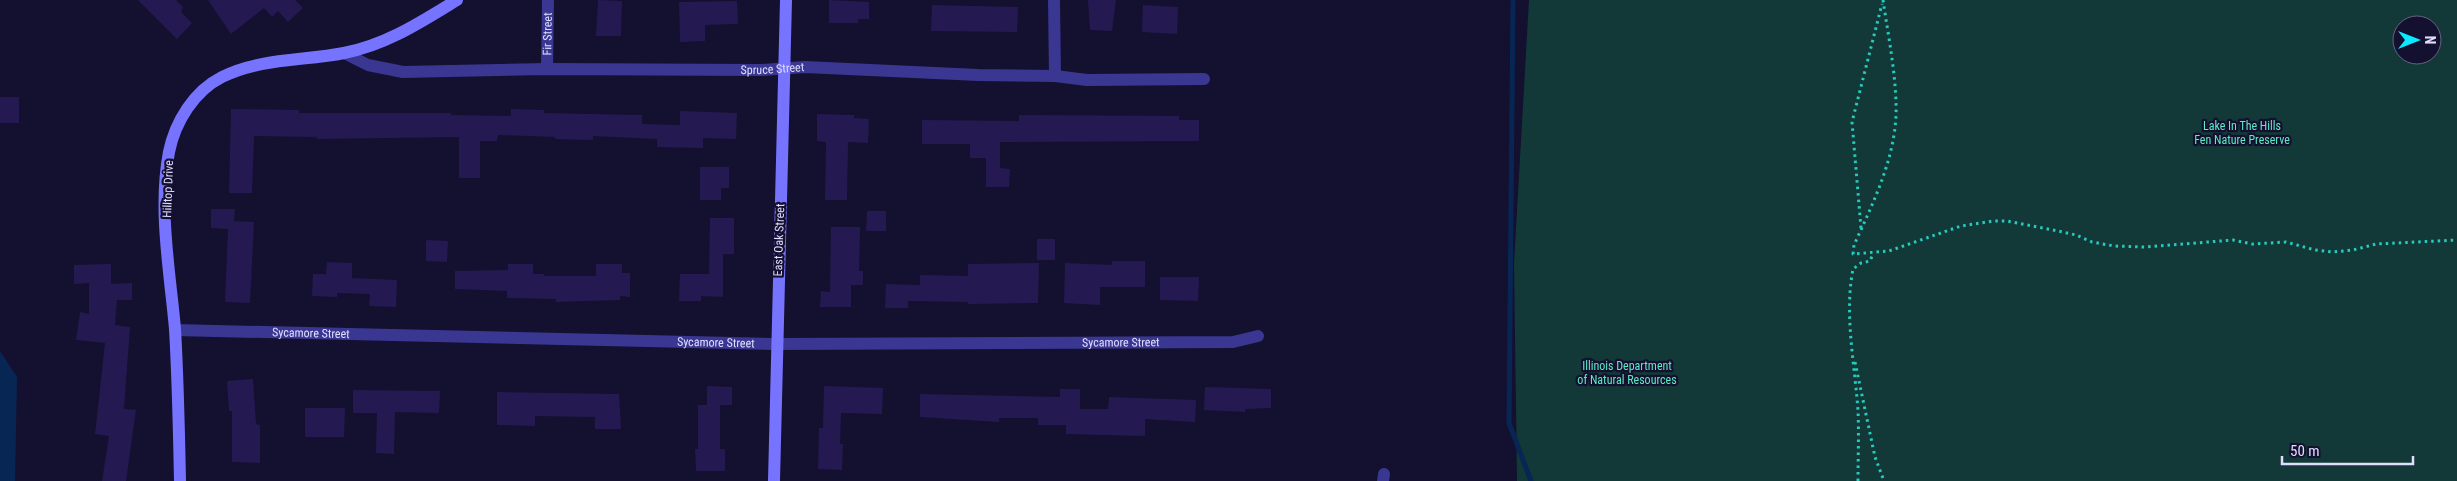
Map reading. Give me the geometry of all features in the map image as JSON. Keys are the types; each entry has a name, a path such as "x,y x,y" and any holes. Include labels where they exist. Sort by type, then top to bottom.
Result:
{"street":[{"name":"Hilltop Drive","path":"180,481 175,330 166,181 169,151 178,123 194,99 222,77 254,66 280,60 344,53 372,46 405,32 457,0"},
{"name":"Fir Street","path":"547,69 548,0"},
{"name":"East Oak Street","path":"774,481 786,0"},
{"path":"1054,0 1055,76"},
{"name":"Spruce Street","path":"344,53 368,65 403,72 785,68 1055,76 1087,80 1204,80"},
{"name":"Sycamore Street","path":"175,330 776,344 1233,342 1258,336"}],"path":[{"path":"1883,0 1896,103 1894,132 1880,187 1854,245 1853,254 1873,254 1907,245 1930,235 1961,226 1993,221 2007,221 2058,231 2076,235 2092,242 2114,246 2146,247 2233,240 2252,244 2286,242 2315,250 2332,252 2353,250 2376,244 2457,240"},
{"path":"1861,229 1852,122 1883,0"},
{"path":"1858,481 1858,412 1851,345 1850,282 1853,268 1861,263 1870,261 1873,254"},
{"path":"1851,345 1875,457 1884,481"}],"green space":[{"path":"1529,0 2457,0 2457,481 1517,481 1514,264"}],"water":[{"path":"0,351 17,377 15,481 0,481"}],"building":[{"path":"138,0 176,0 183,7 181,12 192,23 177,39"},
{"path":"208,0 295,0 303,8 288,22 278,11 272,17 264,8 231,34"},
{"path":"598,0 622,1 621,36 596,36"},
{"path":"829,0 869,2 869,19 858,19 858,23 829,23"},
{"path":"1088,0 1116,0 1112,31 1090,30"},
{"path":"737,1 738,24 705,25 705,41 680,42 679,2"},
{"path":"932,5 1018,7 1017,32 931,31"},
{"path":"1143,5 1178,7 1177,34 1142,32"},
{"path":"0,97 19,97 19,123 0,123"},
{"path":"231,109 299,110 299,113 451,113 451,115 511,116 511,109 544,110 544,113 642,115 642,124 680,125 680,111 737,113 736,139 703,138 703,148 657,147 657,139 593,136 593,140 498,135 497,141 480,141 480,178 459,178 459,137 317,139 317,137 254,136 252,193 229,193"},
{"path":"817,114 854,115 854,118 869,119 868,143 848,142 847,200 825,200 826,142 817,141"},
{"path":"1019,115 1179,116 1179,120 1199,120 1199,141 1000,142 1000,168 1010,169 1009,187 986,187 986,158 970,158 970,144 922,144 922,120 1019,121"},
{"path":"700,167 729,167 729,188 721,188 721,200 700,200"},
{"path":"211,209 235,209 234,221 254,222 250,303 225,302 228,229 211,228"},
{"path":"867,211 886,211 886,231 866,231"},
{"path":"710,218 734,218 734,254 723,254 723,297 701,296 701,301 679,301 680,274 709,274"},
{"path":"831,227 860,227 859,271 863,271 863,285 851,285 851,307 820,307 821,291 830,292"},
{"path":"1037,239 1055,239 1055,260 1037,260"},
{"path":"426,240 448,241 447,262 426,261"},
{"path":"1112,261 1145,261 1145,287 1100,287 1100,305 1064,303 1065,263 1112,265"},
{"path":"327,262 352,263 352,278 397,280 396,307 369,306 370,294 337,293 337,297 312,296 313,274 326,274"},
{"path":"1039,263 1038,303 968,304 968,302 908,301 908,308 885,308 886,284 920,285 920,275 968,276 968,264"},
{"path":"111,264 111,284 132,283 132,300 117,300 115,325 130,327 124,409 136,410 126,481 102,481 109,436 95,434 105,343 76,340 80,312 89,314 89,283 74,284 74,265"},
{"path":"508,264 533,264 533,274 544,274 544,276 596,276 596,264 622,264 622,273 630,273 630,297 620,296 620,300 556,302 556,299 507,298 507,291 455,289 455,271 508,270"},
{"path":"1160,277 1199,277 1198,301 1160,300"},
{"path":"253,379 256,424 260,425 260,463 232,462 232,411 229,411 227,381"},
{"path":"707,386 732,387 732,405 720,405 720,449 725,449 725,471 696,471 695,449 698,449 698,405 707,405"},
{"path":"824,386 883,388 882,414 841,413 840,444 843,444 842,470 818,469 819,428 823,428"},
{"path":"1205,387 1271,389 1271,408 1245,409 1245,412 1204,410"},
{"path":"1060,389 1080,389 1080,409 1108,409 1109,397 1196,400 1195,422 1145,419 1145,436 1066,434 1066,425 1038,425 1038,418 999,418 999,422 920,417 920,394 1060,397"},
{"path":"353,390 440,391 439,413 395,412 394,454 376,453 377,413 353,413"},
{"path":"497,392 619,394 621,429 595,429 595,417 535,416 535,426 497,425"},
{"path":"305,408 345,408 344,437 305,437"}],"waterway":[{"path":"1513,0 1509,423 1531,481"}],"park label":[{"name":"Lake In The Hills Fen Nature Preserve","path":"2242,133"},
{"name":"Illinois Department of Natural Resources","path":"1627,373"}]}
